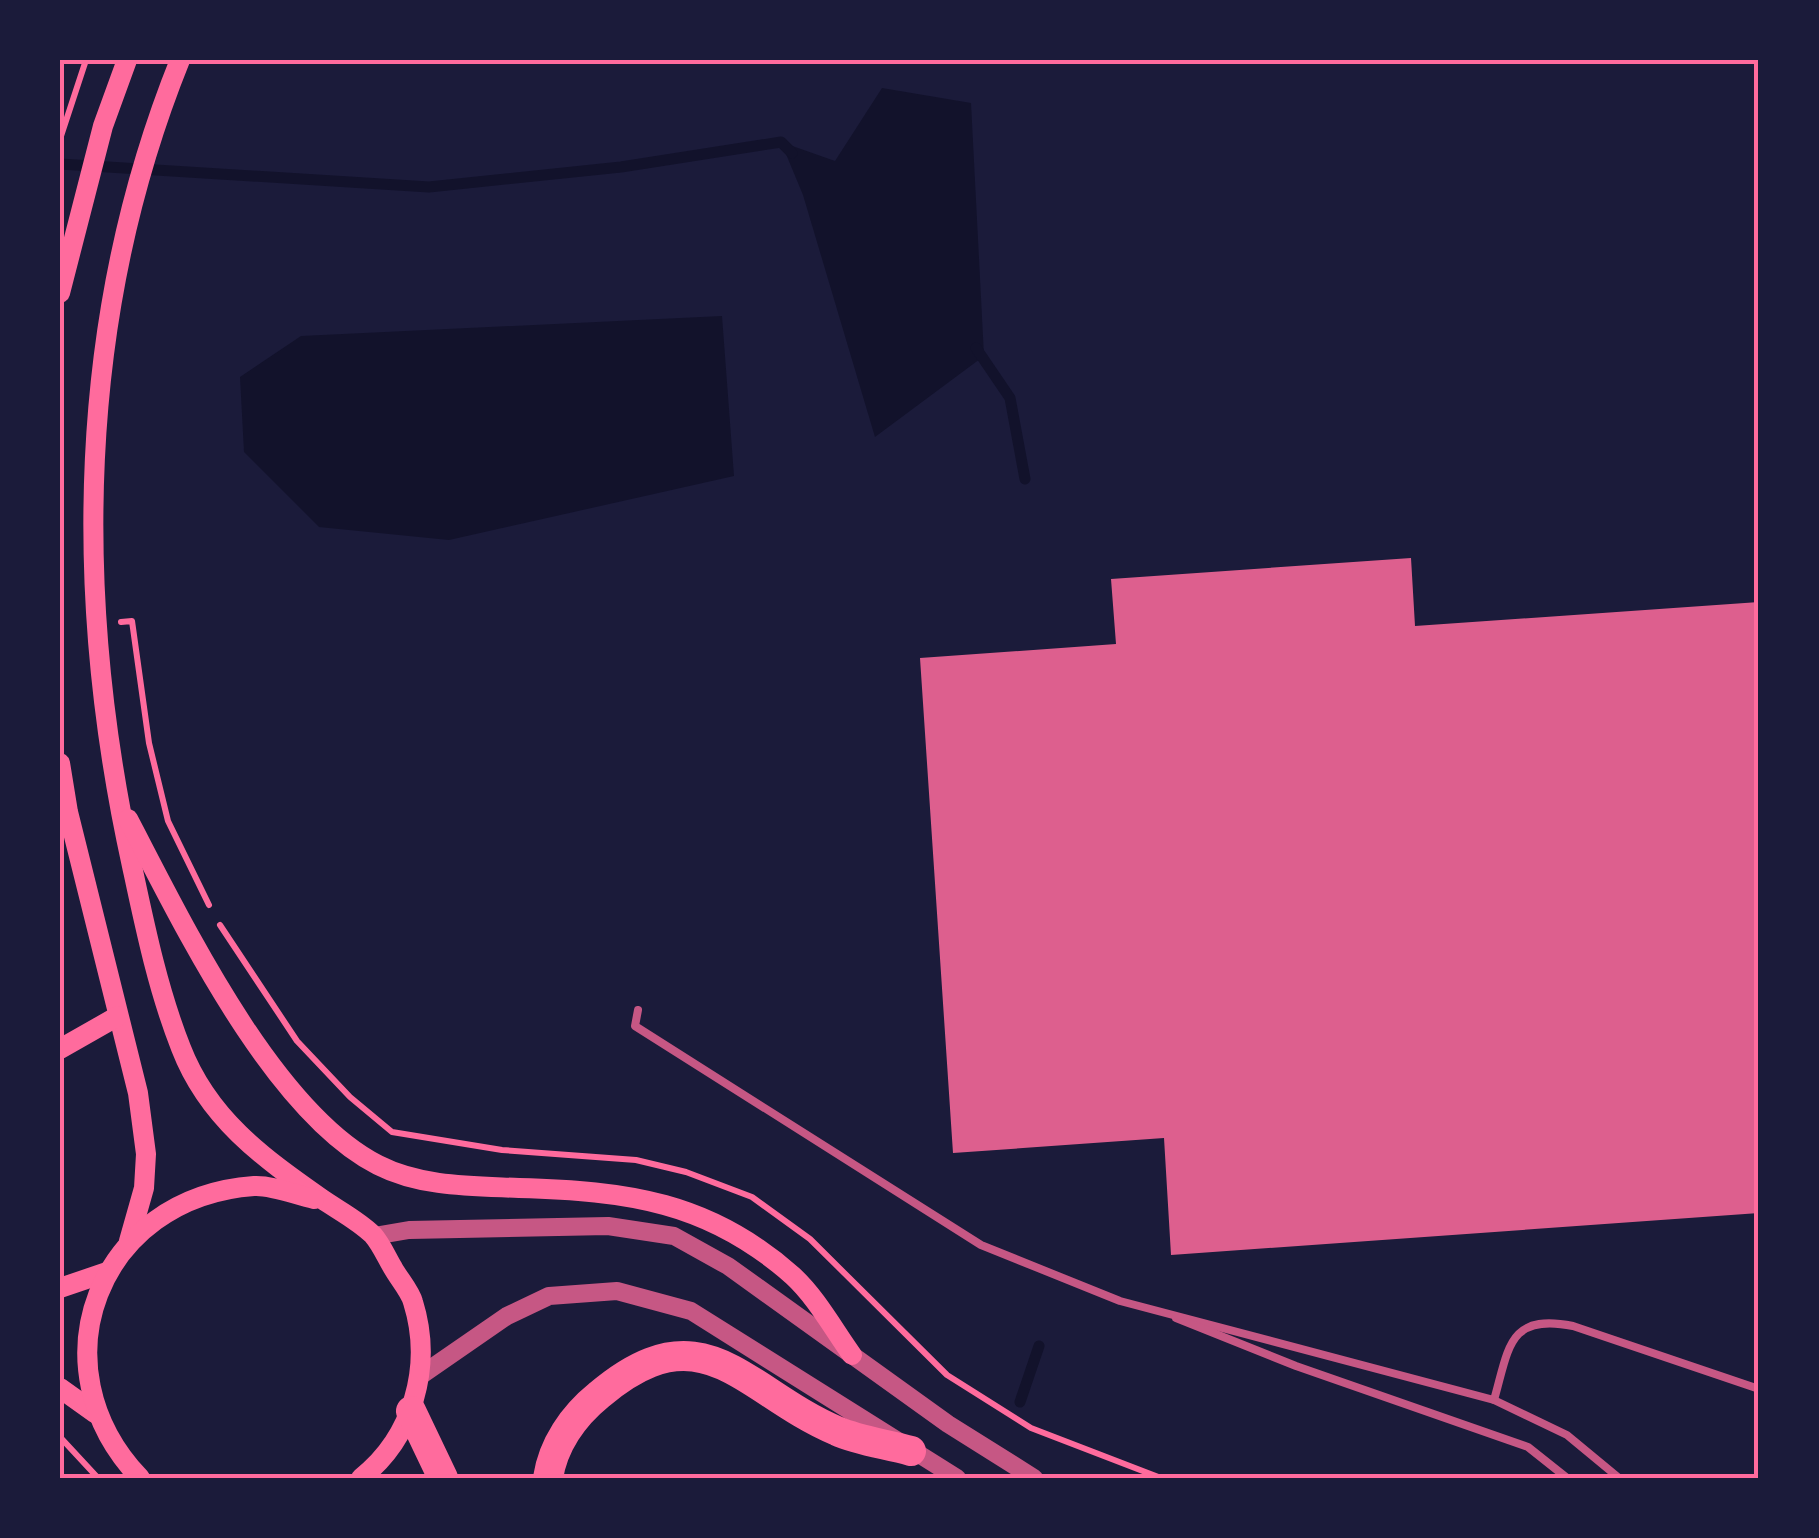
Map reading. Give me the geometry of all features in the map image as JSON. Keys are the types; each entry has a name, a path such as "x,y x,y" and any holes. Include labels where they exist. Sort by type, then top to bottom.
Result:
{"highway":[{"path":"548,1478 550,1461 567,1429 590,1402 650,1360 692,1356 738,1370 836,1431 911,1451"},
{"path":"411,1411 443,1478"}],"main road":[{"path":"180,60 128,229 108,320 92,480 94,624 102,711 116,795 162,987 181,1049 202,1091 252,1150 374,1236 413,1301 420,1376 411,1411 379,1469 361,1478"},
{"path":"60,293 124,66"},
{"path":"60,763 138,1093 146,1154 144,1188 129,1242"},
{"path":"116,795 209,971 312,1112 339,1140 378,1165 434,1182 597,1190 689,1209 743,1239 795,1278 852,1354"},
{"path":"60,1049 118,1016"},
{"path":"140,1478 117,1454 96,1413 85,1366 90,1318 107,1272 129,1242 187,1200 256,1186 326,1202"},
{"path":"60,1288 107,1272"},
{"path":"60,1388 96,1413"}],"street":[{"path":"374,1236 409,1230 608,1226 674,1236 728,1266 1034,1478"},
{"path":"420,1376 507,1316 549,1296 616,1292 691,1311 957,1478"}],"lane":[{"path":"638,1010 635,1026 981,1245 1120,1301 1494,1400 1567,1436 1619,1478"},
{"path":"1142,1304 1296,1366 1528,1447 1567,1478"},
{"path":"1494,1400 1510,1341 1526,1326 1545,1320 1759,1389"}],"path":[{"path":"60,139 86,60"},
{"path":"94,624 132,621 150,743 168,821 222,928 297,1041 350,1097 392,1132 502,1150 636,1160 686,1172 752,1198 810,1238 947,1375 1030,1428 1161,1478"},
{"path":"60,1437 98,1478"}],"shaded area":[{"path":"882,88 971,103 984,356 875,437 803,195 781,142 835,161"},
{"path":"722,316 734,476 449,540 319,527 244,452 240,377 301,336"}],"building":[{"path":"1411,558 1415,626 1759,602 1759,1213 1171,1255 1164,1138 953,1153 920,658 1116,644 1111,579"}],"waterway":[{"path":"60,164 429,187 621,167 781,142 792,153"},
{"path":"976,348 1010,398 1025,479"},
{"path":"1020,1402 1039,1346"}]}
